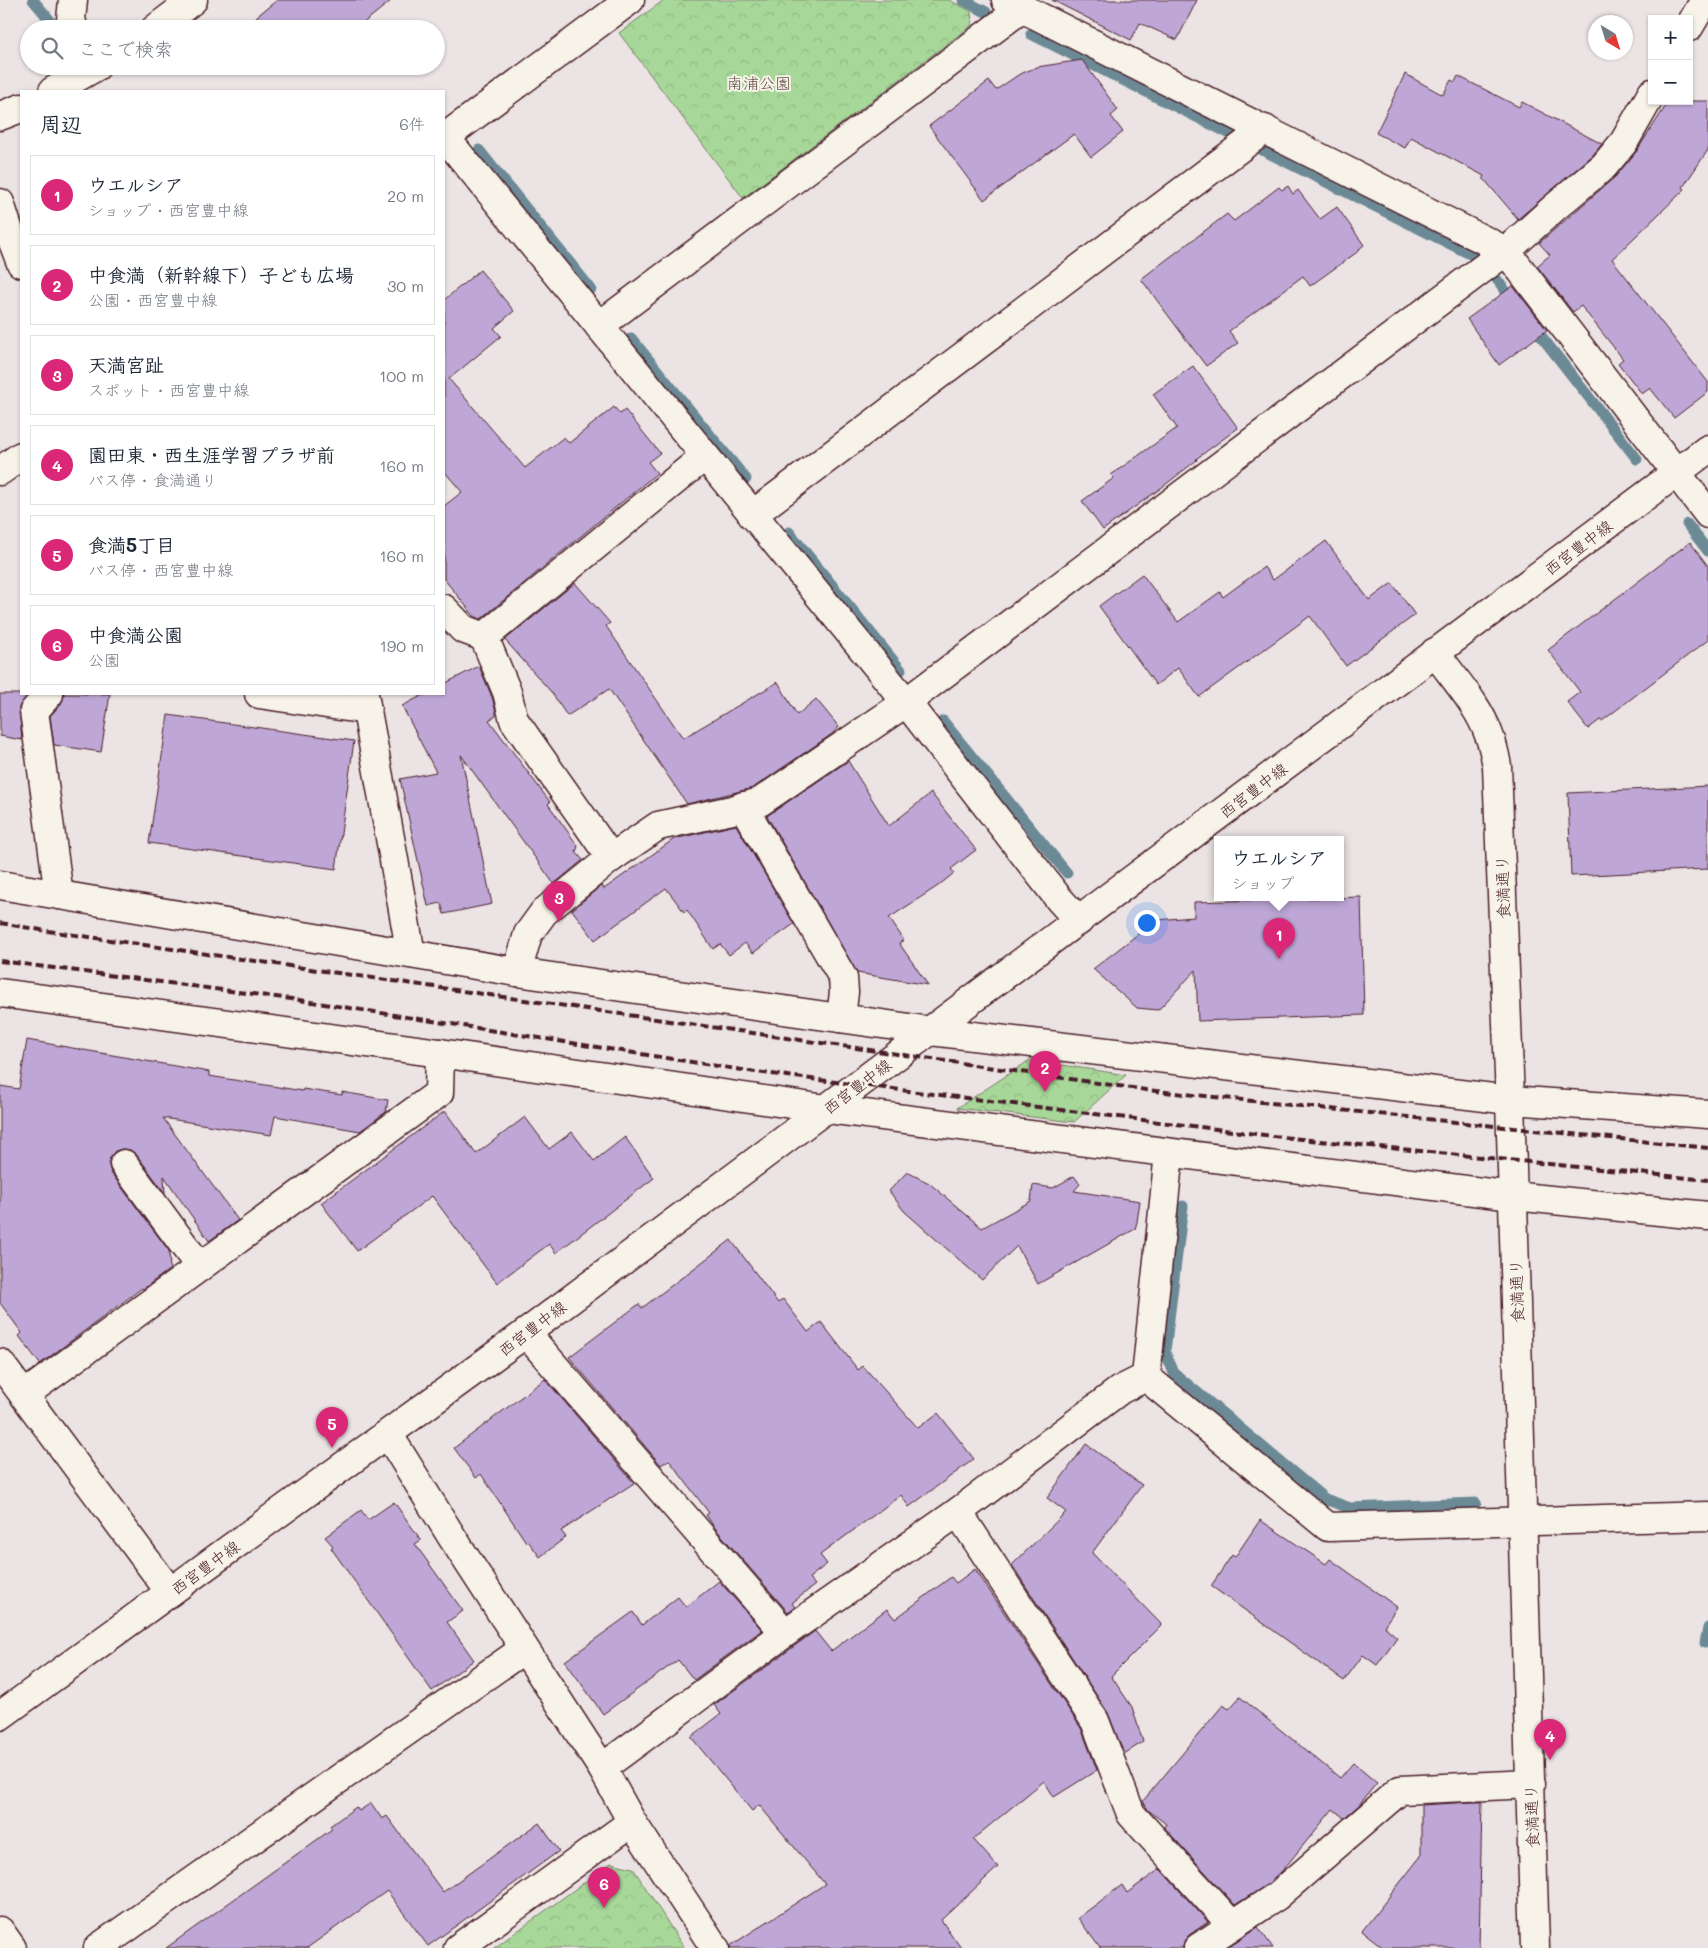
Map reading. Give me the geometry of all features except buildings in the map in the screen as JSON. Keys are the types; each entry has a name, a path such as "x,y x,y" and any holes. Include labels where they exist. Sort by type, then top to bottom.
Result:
{"street":[{"path":"71,20 73,0"},
{"path":"167,20 193,0"},
{"path":"445,137 630,0"},
{"path":"1693,20 1704,0"},
{"path":"599,326 1014,4 1506,251 1708,514"},
{"path":"55,90 79,75"},
{"path":"517,972 528,934 544,912 611,858 658,826 760,802 906,702 1506,251 1604,166 1624,142 1648,100"},
{"path":"0,116 20,108"},
{"path":"752,514 1264,130"},
{"path":"445,139 906,702 1059,899 1079,920"},
{"path":"0,203 5,239 20,261"},
{"name":"西宮豊中線","path":"3,1713 526,1332 1708,449"},
{"path":"484,637 705,456"},
{"path":"0,471 20,457"},
{"path":"445,610 463,629 484,637 507,692 514,720 611,858"},
{"name":"食満通り","path":"1434,652 1484,722 1497,766 1510,1100 1536,1948"},
{"path":"47,695 34,711 60,895"},
{"path":"272,695 366,702 411,954"},
{"path":"743,806 842,978 844,992 841,1018"},
{"path":"0,885 517,972 841,1018 1510,1100 1708,1114"},
{"path":"0,993 440,1052 826,1109 1513,1196 1708,1216"},
{"path":"24,1395 439,1093 440,1052"},
{"path":"1146,1377 1169,1153"},
{"path":"124,1164 200,1267"},
{"path":"526,1332 785,1633"},
{"path":"0,1363 170,1592"},
{"path":"602,1768 785,1633 958,1512 1120,1390 1146,1377"},
{"path":"1146,1377 1328,1528 1708,1516"},
{"path":"388,1434 602,1768 632,1822 715,1948"},
{"path":"958,1512 1095,1721 1131,1814 1232,1925"},
{"path":"98,1948 524,1649"},
{"path":"1198,1948 1277,1896 1400,1790 1530,1784"},
{"path":"458,1948 632,1822"},
{"path":"0,1931 12,1948"}],"green space":[{"name":"南浦公園","path":"664,0 949,0 971,11 972,25 743,198 619,33"},
{"path":"1030,1060 1126,1075 1074,1122 957,1108"},
{"path":"611,1863 633,1868 684,1948 494,1948"}],"waterway":[{"path":"33,0 50,20"},
{"path":"963,0 986,12"},
{"path":"1031,34 1482,260 1515,303"},
{"path":"479,150 591,289"},
{"path":"1531,323 1637,459"},
{"path":"631,338 746,479"},
{"path":"1687,524 1708,551"},
{"path":"789,532 901,670"},
{"path":"943,721 1067,873"},
{"path":"1183,1206 1165,1351 1174,1373 1325,1499 1350,1508 1476,1503"},
{"path":"1705,1643 1708,1628"}],"railway":[{"path":"0,923 1146,1090 1708,1148"},
{"path":"0,961 299,1000 755,1072 1281,1137 1708,1180"}],"place":[{"name":"天満宮趾","path":"559,922"},
{"name":"ウエルシア","path":"1279,959"},
{"name":"中食満（新幹線下）子ども広場","path":"1045,1092"},
{"name":"食満5丁目","path":"332,1448"},
{"name":"園田東・西生涯学習プラザ前","path":"1550,1760"},
{"name":"中食満公園","path":"604,1908"}]}
